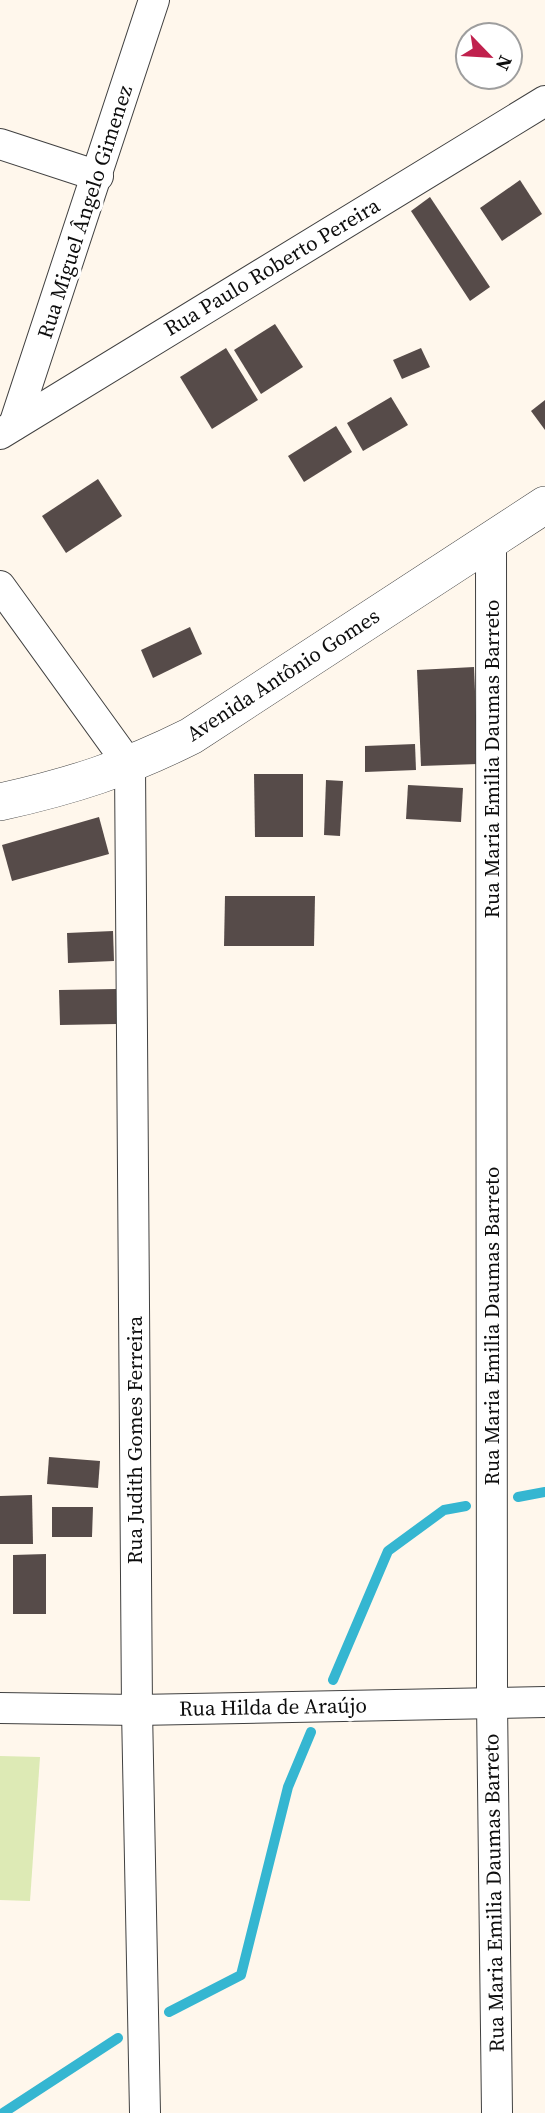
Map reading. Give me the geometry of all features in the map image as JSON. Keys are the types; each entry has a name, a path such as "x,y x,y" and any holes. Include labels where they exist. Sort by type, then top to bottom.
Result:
{"street":[{"name":"Rua Miguel Ângelo Gimenez","path":"7,429 98,176 154,0"},
{"name":"Rua Paulo Roberto Pereira","path":"7,429 545,101"},
{"path":"0,144 98,176"},
{"name":"Avenida Antônio Gomes","path":"0,802 70,787 130,766 191,736 545,505"},
{"name":"Rua Maria Emilia Daumas Barreto","path":"491,540 492,1702 497,2113"},
{"path":"0,586 130,766"},
{"name":"Rua Judith Gomes Ferreira","path":"130,766 137,1710 145,2113"},
{"name":"Rua Hilda de Araújo","path":"0,1708 137,1710 545,1702"}],"green space":[{"path":"0,1756 40,1757 30,1901 0,1900"}],"building":[{"path":"520,180 542,214 502,241 480,208"},
{"path":"430,197 490,287 470,301 411,211"},
{"path":"275,324 303,367 261,394 234,350"},
{"path":"226,348 258,400 212,429 180,377"},
{"path":"421,348 430,367 402,379 393,360"},
{"path":"391,397 408,425 363,451 347,423"},
{"path":"545,400 545,430 531,411"},
{"path":"336,426 352,452 304,482 288,456"},
{"path":"98,479 122,516 66,553 42,516"},
{"path":"190,627 202,654 153,678 141,650"},
{"path":"474,667 478,764 421,766 417,670"},
{"path":"415,744 416,770 365,772 365,746"},
{"path":"254,774 303,774 303,837 255,837"},
{"path":"326,780 343,781 340,836 324,835"},
{"path":"408,785 463,788 461,822 406,819"},
{"path":"99,817 109,854 12,881 2,845"},
{"path":"225,896 315,896 314,946 224,946"},
{"path":"113,931 114,961 68,963 67,933"},
{"path":"117,989 117,1024 60,1025 59,990"},
{"path":"49,1457 100,1461 98,1488 47,1484"},
{"path":"32,1495 33,1544 0,1544 0,1496"},
{"path":"52,1507 93,1507 92,1537 52,1537"},
{"path":"46,1554 46,1614 13,1614 13,1555"}],"waterway":[{"path":"518,1497 545,1492"},
{"path":"333,1680 388,1551 444,1510 466,1506"},
{"path":"169,2012 241,1975 288,1787 311,1732"},
{"path":"3,2113 118,2038"}]}
